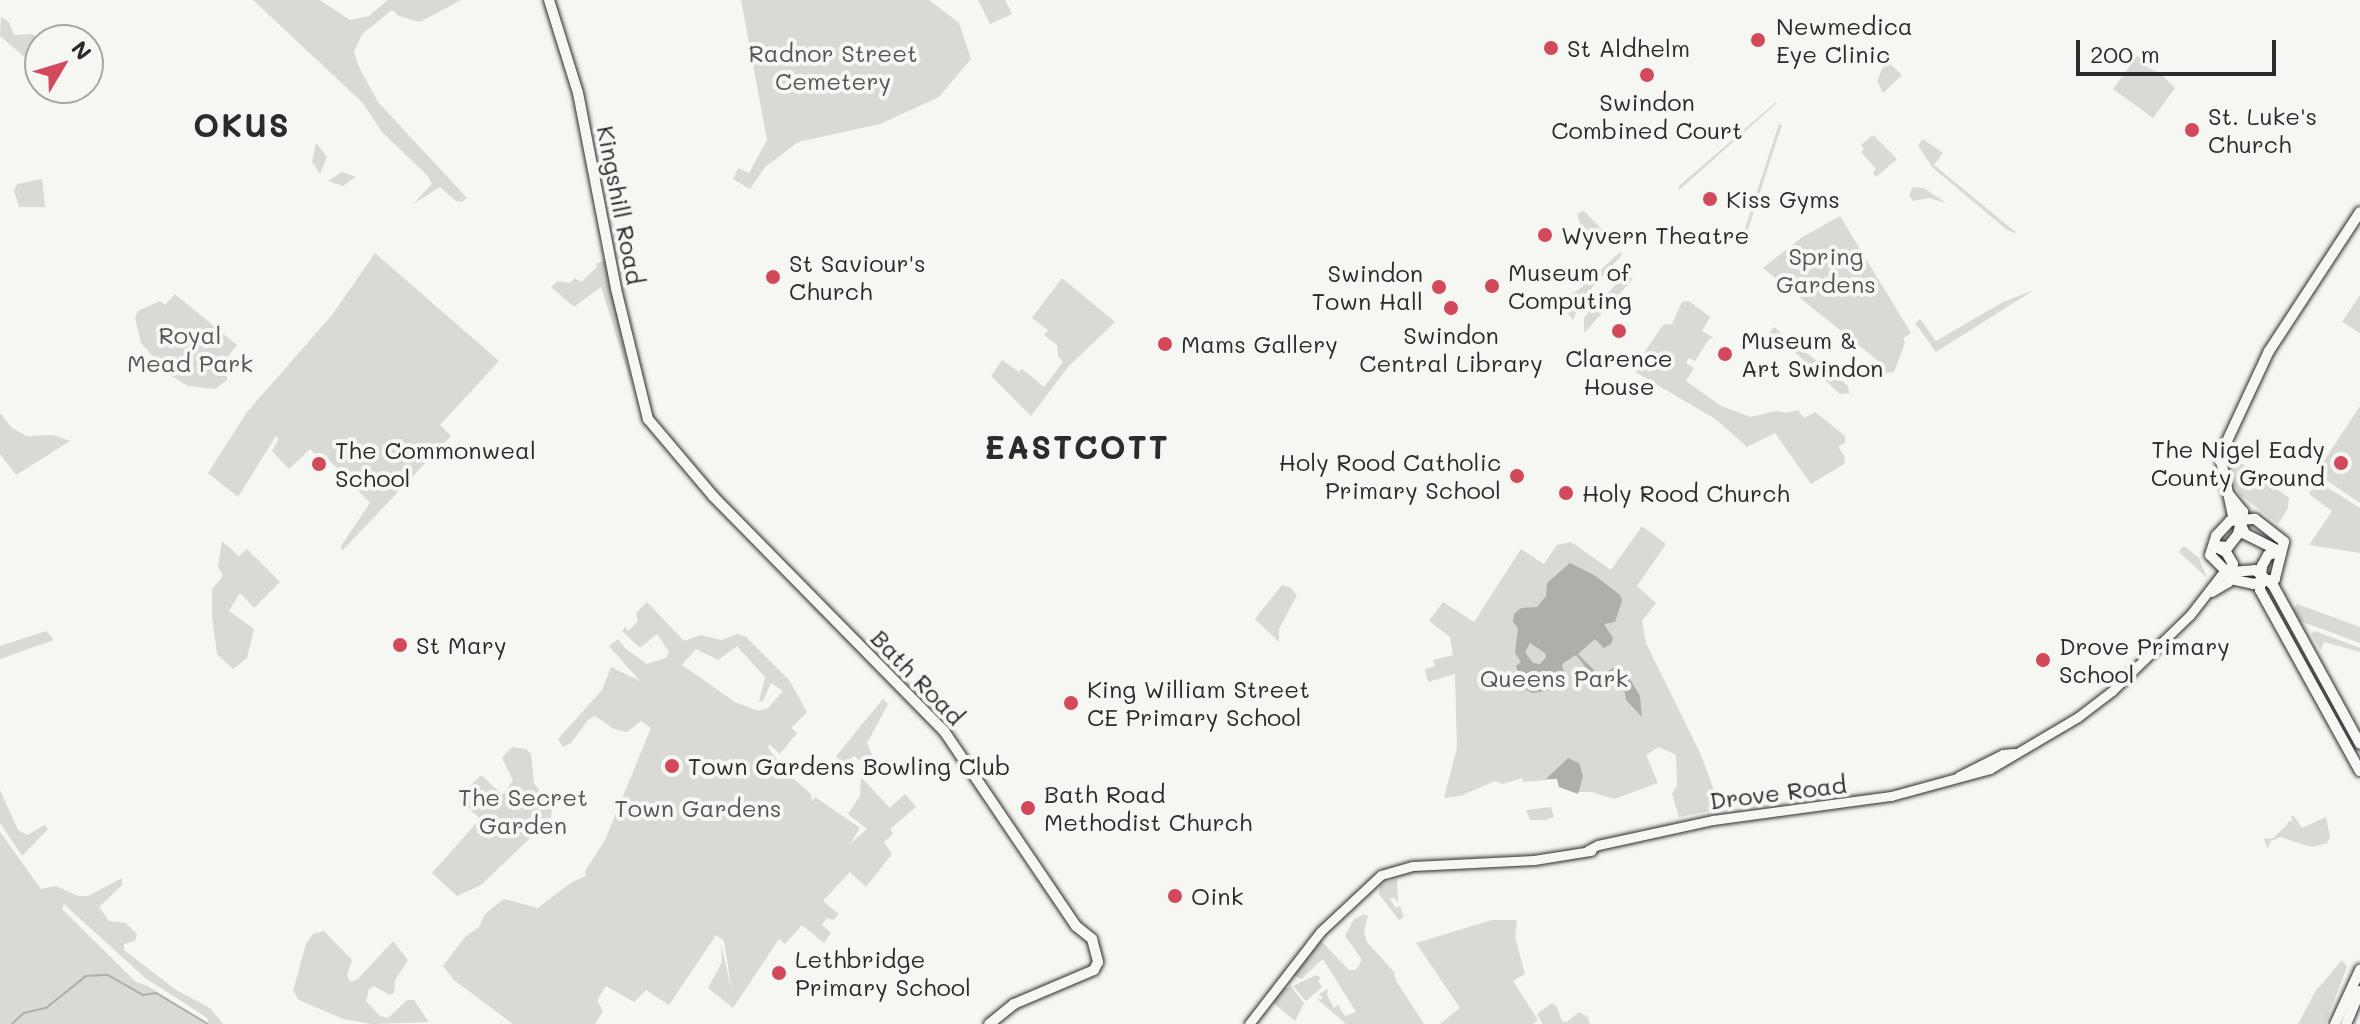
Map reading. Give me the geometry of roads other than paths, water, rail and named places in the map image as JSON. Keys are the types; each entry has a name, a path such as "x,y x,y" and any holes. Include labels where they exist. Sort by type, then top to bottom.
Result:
{"main road":[{"name":"Kingshill Road","path":"549,0 576,85 619,301 648,419"},
{"path":"2214,546 2228,547 2238,534 2243,512 2229,495 2220,469 2222,449 2268,357 2274,354 2279,341 2360,212"},
{"name":"Bath Road","path":"648,419 686,466 944,731 1078,929 1092,939 1098,958 1094,970 1014,1004 989,1024"},
{"path":"2255,519 2278,534 2284,542 2277,576 2254,584 2235,580 2229,572 2220,568 2210,555 2214,546 2216,536 2230,521 2255,519"},
{"path":"2240,522 2245,534 2281,552"},
{"path":"2281,552 2268,555 2262,566 2260,590 2360,771"},
{"name":"Drove Road","path":"1249,1024 1334,916 1376,879 1397,869 1539,860 1701,822 1870,800 1955,779 2003,754 2014,753 2097,703 2169,637 2211,592 2228,582 2229,572"},
{"path":"2263,580 2273,585 2360,744"},
{"path":"2335,1024 2360,970"},
{"path":"2346,1024 2360,991"}],"waterway":[{"path":"12,1024 24,1013 46,1008 86,976 108,975 143,995 156,993 208,1024"}],"place":[{"name":"Newmedica Eye Clinic","path":"1758,40"},
{"name":"St Aldhelm","path":"1551,48"},
{"name":"Swindon Combined Court","path":"1647,75"},
{"name":"St. Luke's Church","path":"2192,130"},
{"name":"Kiss Gyms","path":"1710,199"},
{"name":"Wyvern Theatre","path":"1545,235"},
{"name":"St Saviour's Church","path":"773,277"},
{"name":"Museum of Computing","path":"1492,286"},
{"name":"Swindon Town Hall","path":"1439,287"},
{"name":"Swindon Central Library","path":"1451,308"},
{"name":"Clarence House","path":"1619,331"},
{"name":"Mams Gallery","path":"1165,344"},
{"name":"Museum & Art Swindon","path":"1725,354"},
{"name":"The Nigel Eady County Ground","path":"2341,463"},
{"name":"The Commonweal School","path":"319,464"},
{"name":"Holy Rood Catholic Primary School","path":"1517,476"},
{"name":"Holy Rood Church","path":"1566,493"},
{"name":"St Mary","path":"400,645"},
{"name":"Drove Primary School","path":"2043,660"},
{"name":"King William Street CE Primary School","path":"1071,703"},
{"name":"Town Gardens Bowling Club","path":"672,766"},
{"name":"Bath Road Methodist Church","path":"1028,808"},
{"name":"Oink","path":"1175,896"},
{"name":"Lethbridge Primary School","path":"779,973"}],"district":[{"name":"OKUS","path":"242,124"},
{"name":"EASTCOTT","path":"1077,446"}],"park label":[{"name":"Radnor Street Cemetery","path":"833,67"},
{"name":"Spring Gardens","path":"1826,270"},
{"name":"Royal Mead Park","path":"190,349"},
{"name":"Queens Park","path":"1554,678"},
{"name":"Town Gardens","path":"698,808"},
{"name":"The Secret Garden","path":"523,811"}]}
